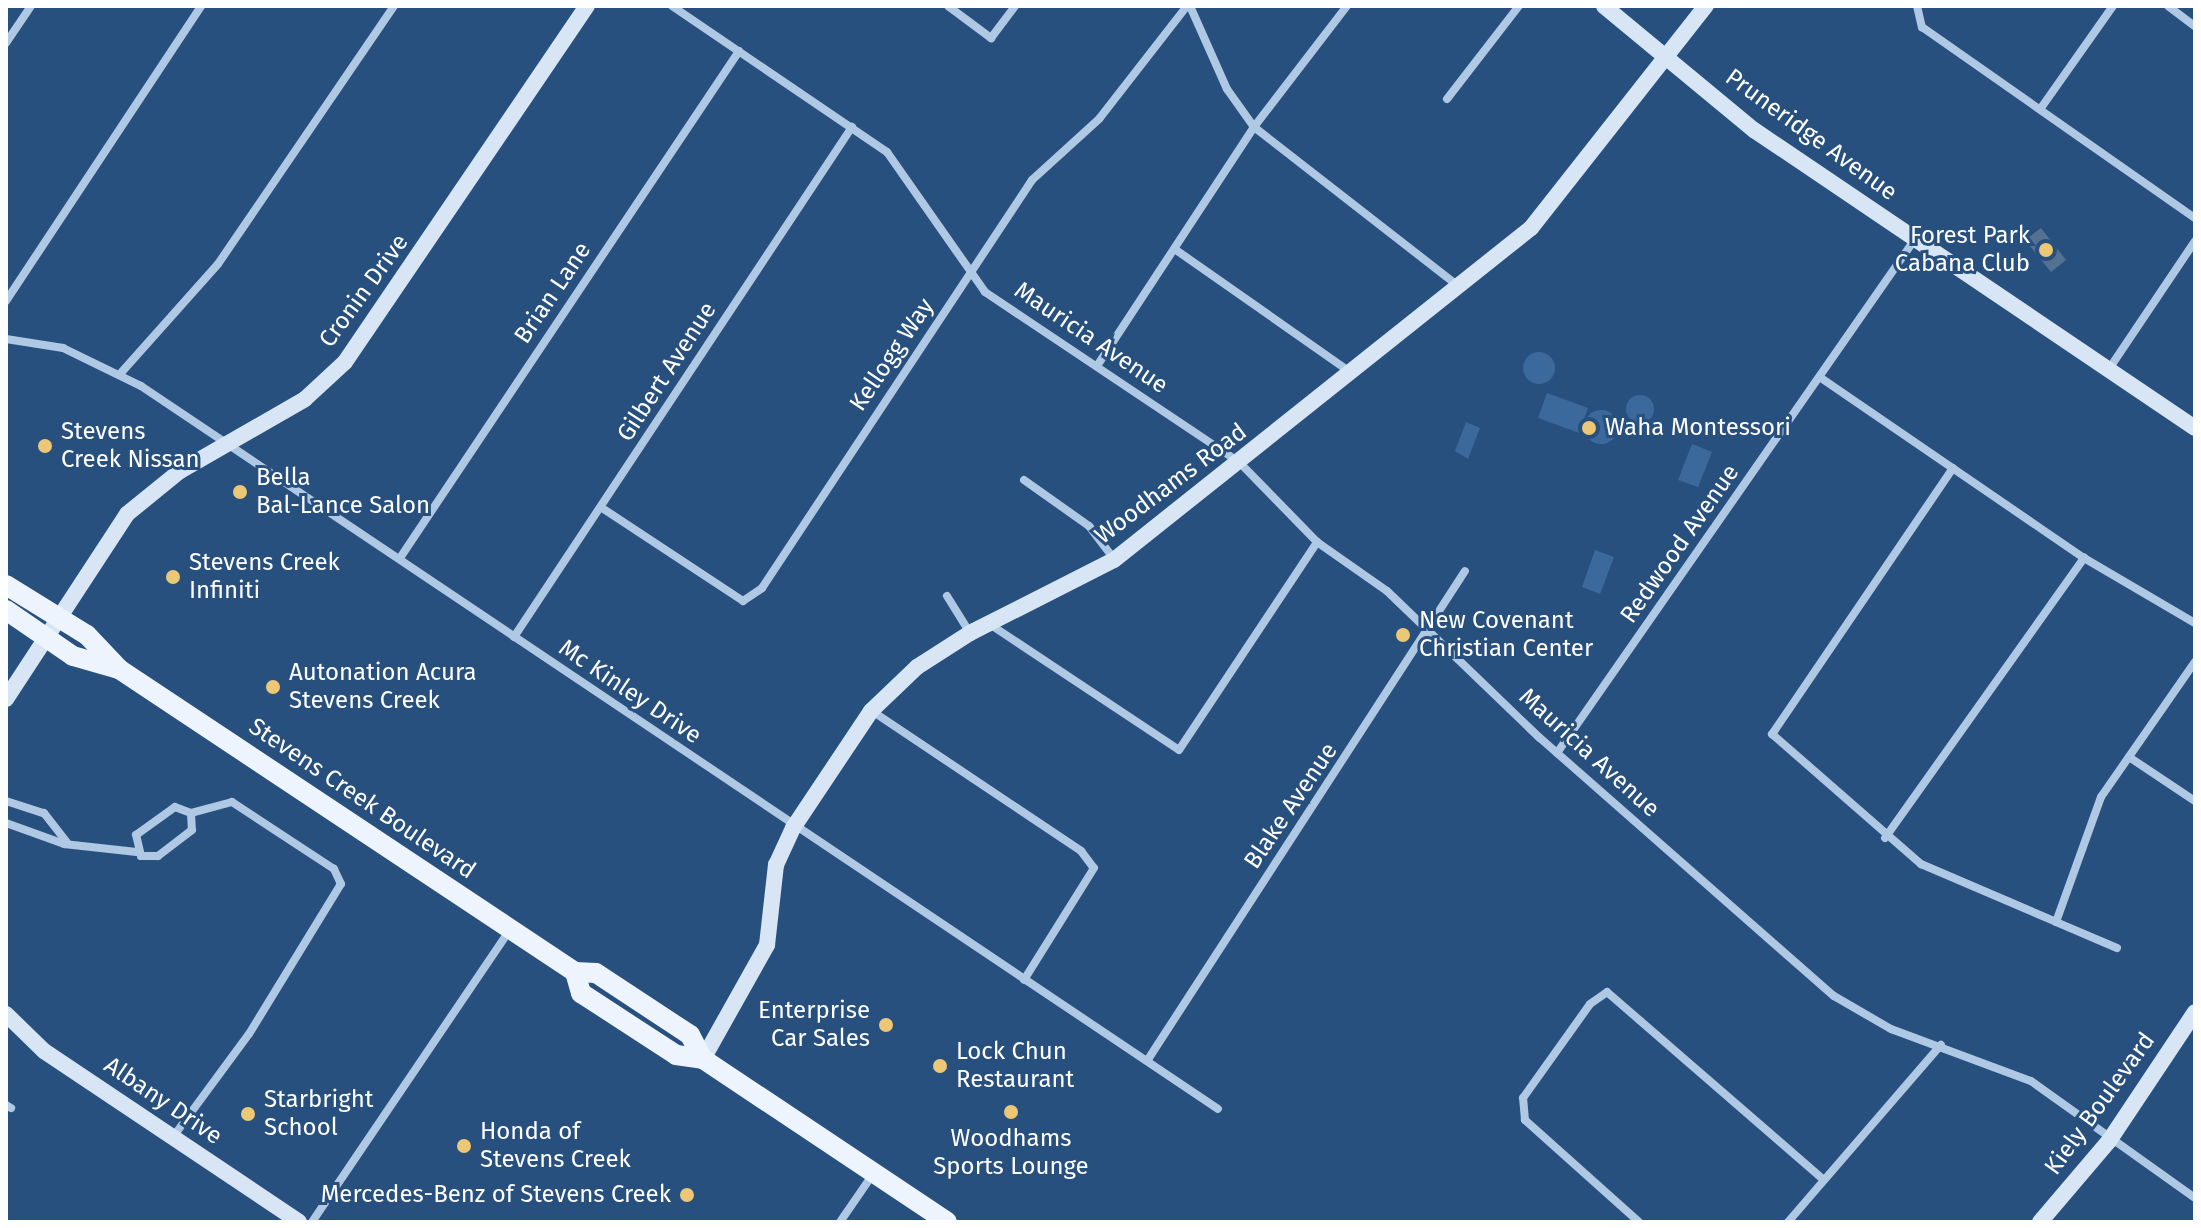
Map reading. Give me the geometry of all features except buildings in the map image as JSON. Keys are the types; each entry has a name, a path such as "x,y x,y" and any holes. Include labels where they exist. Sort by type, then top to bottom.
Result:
{"main road":[{"name":"Stevens Creek Boulevard","path":"6,585 57,615 119,669 575,972 581,993 676,1055 703,1059 947,1222"},
{"name":"Stevens Creek Boulevard","path":"6,610 73,656 119,669"}],"street":[{"path":"6,43 31,6"},
{"path":"6,301 201,6"},
{"path":"120,374 225,254 394,6"},
{"name":"Cronin Drive","path":"57,615 127,514 180,471 230,447 305,399 345,362 587,6"},
{"name":"Mauricia Avenue","path":"672,6 852,127 911,176 970,274 985,292 1240,463 1317,542 1387,591 1557,753 1834,996 1891,1029 1941,1045 2031,1081 2109,1141 2195,1198"},
{"path":"948,6 991,38 1015,6"},
{"path":"1188,6 1254,127 1459,286"},
{"name":"Kellogg Way","path":"602,508 743,601 762,588 1032,180 1099,119 1188,6"},
{"path":"1097,366 1254,127 1347,6"},
{"path":"1447,99 1519,6"},
{"name":"Pruneridge Avenue","path":"1604,6 1754,130 2195,428"},
{"name":"Woodhams Road","path":"703,1059 767,945 776,865 793,828 871,711 917,667 970,633 1114,560 1240,463 1540,218 1706,6"},
{"path":"2041,108 2113,6"},
{"path":"2168,6 2195,26"},
{"path":"1916,9 1922,27 2195,218"},
{"name":"Brian Lane","path":"400,558 739,51"},
{"name":"Gilbert Avenue","path":"514,637 852,127"},
{"name":"Redwood Avenue","path":"1557,753 1821,378 1915,238"},
{"path":"2109,369 2195,241"},
{"path":"1176,250 1351,372"},
{"name":"Mc Kinley Drive","path":"6,339 63,348 120,374 400,558 793,828 1218,1109"},
{"path":"1821,378 2084,558 2195,623"},
{"path":"1953,468 1772,734 1885,838 1964,887 2117,948"},
{"path":"1024,480 1089,526 1114,560"},
{"path":"988,622 1179,750 1317,542"},
{"path":"1885,838 2084,558"},
{"name":"Blake Avenue","path":"1147,1061 1430,633 1465,571"},
{"path":"947,596 970,633"},
{"path":"6,699 57,615"},
{"path":"2056,922 2085,828 2129,757 2195,662"},
{"path":"871,711 1081,851 1094,868 1024,980"},
{"path":"2129,757 2195,801"},
{"path":"6,801 36,808 71,844"},
{"path":"137,852 136,835 175,807 191,813 232,802 334,869 341,884 266,1008 173,1137"},
{"path":"6,823 42,832 71,844 137,852 153,858 192,830 191,813"},
{"path":"42,832 51,821"},
{"path":"312,1222 511,929"},
{"path":"1639,1222 1525,1120 1523,1098 1590,1004 1607,992 1824,1180"},
{"name":"Kiely Boulevard","path":"2040,1222 2109,1141 2195,1012"},
{"name":"Albany Drive","path":"6,1014 44,1051 299,1222"},
{"path":"1788,1222 1941,1045"},
{"path":"840,1222 873,1174"}],"shaded area":[{"name":"Forest Park Cabana Club","path":"2041,228 2066,260 2051,272 2025,240"},
{"path":"1539,352 1550,357 1555,368 1550,379 1539,384 1528,379 1523,368 1528,357"},
{"path":"1547,393 1588,408 1579,433 1538,418"},
{"path":"1640,395 1650,399 1654,409 1650,419 1640,423 1630,419 1626,409 1630,399"},
{"path":"1601,410 1613,415 1618,427 1613,439 1601,444 1589,439 1584,427 1589,415"},
{"path":"1466,422 1480,428 1468,459 1455,451"},
{"path":"1692,444 1712,452 1698,487 1678,480"},
{"path":"1595,550 1614,557 1600,594 1582,587"}],"place":[{"name":"Forest Park Cabana Club","path":"2046,250"},
{"name":"Waha Montessori","path":"1589,428"},
{"name":"Stevens Creek Nissan","path":"45,446"},
{"name":"Bella Bal-Lance Salon","path":"240,492"},
{"name":"Stevens Creek Infiniti","path":"173,577"},
{"name":"New Covenant Christian Center","path":"1403,635"},
{"name":"Autonation Acura Stevens Creek","path":"273,687"},
{"name":"Enterprise Car Sales","path":"886,1025"},
{"name":"Lock Chun Restaurant","path":"940,1066"},
{"name":"Woodhams Sports Lounge","path":"1011,1112"},
{"name":"Starbright School","path":"248,1114"},
{"name":"Honda of Stevens Creek","path":"464,1146"},
{"name":"Mercedes-Benz of Stevens Creek","path":"687,1195"}]}
